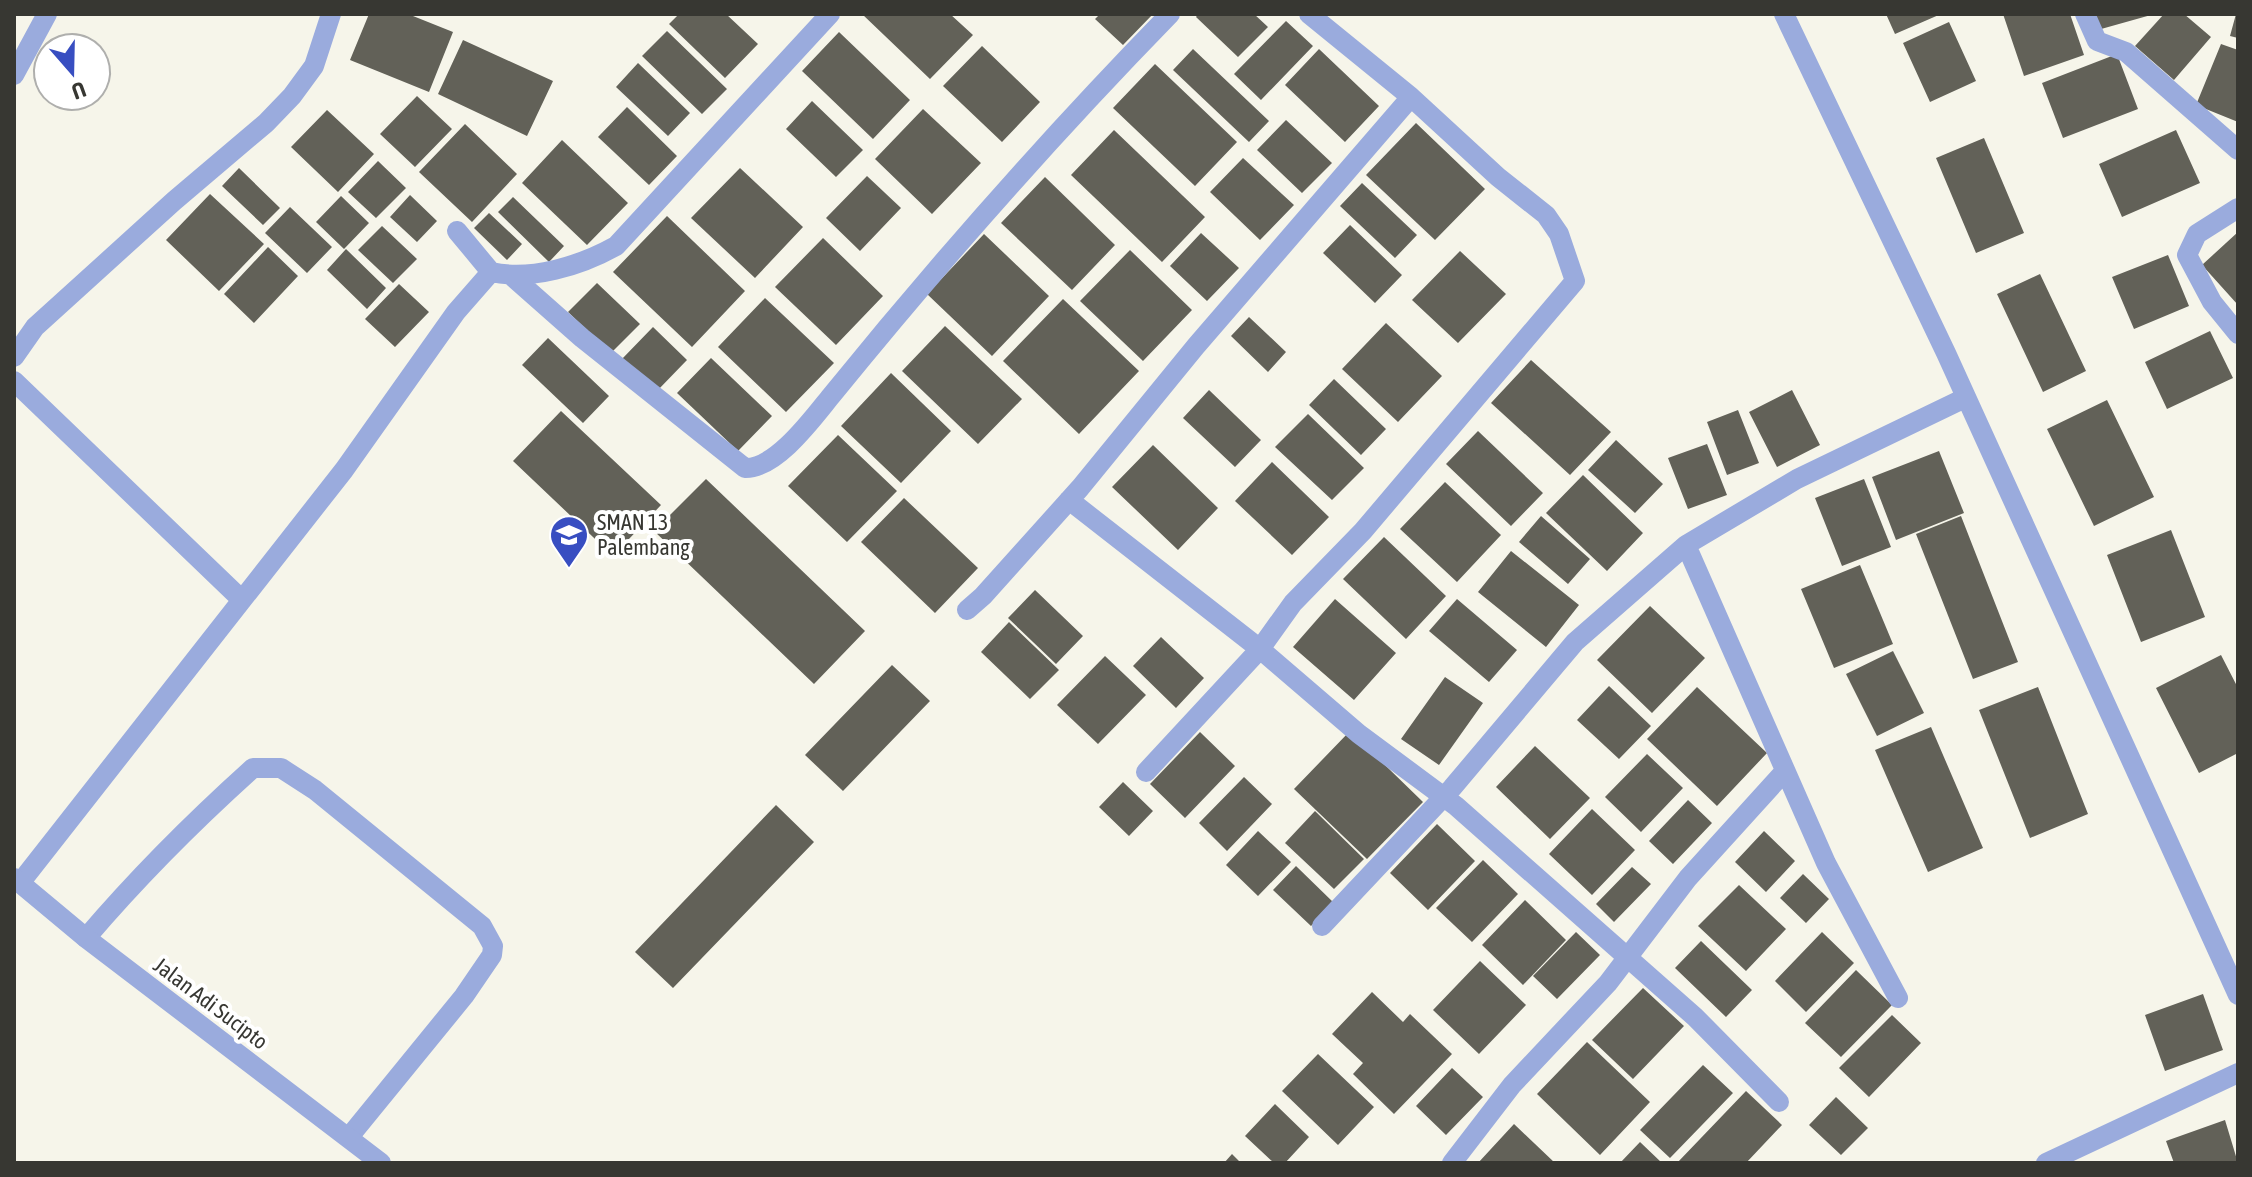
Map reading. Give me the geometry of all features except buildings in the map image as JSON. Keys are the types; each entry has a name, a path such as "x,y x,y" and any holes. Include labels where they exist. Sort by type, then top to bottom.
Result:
{"street":[{"path":"14,75 47,14"},
{"path":"14,357 35,327 174,201 266,123 292,96 314,66 331,14"},
{"path":"457,231 491,272 513,277 591,260 616,246 830,14"},
{"path":"513,277 582,338 745,468 755,468 770,460 808,425 994,201 1170,14"},
{"path":"1146,772 1260,649 1293,603 1363,531 1575,281 1559,234 1546,215 1498,177 1411,97 1309,14"},
{"path":"1784,14 1965,398 2238,995"},
{"path":"2085,14 2097,41 2126,52 2238,150"},
{"path":"967,610 1069,500 1196,346 1411,97"},
{"path":"2238,208 2197,234 2187,255 2212,302 2238,334"},
{"path":"17,881 344,470 456,312 491,272"},
{"path":"14,381 242,600"},
{"path":"1322,926 1443,797 1575,642 1686,545 1797,479 1965,398"},
{"path":"1069,500 1260,649 1359,734 1443,797 1537,876 1695,1017 1779,1102"},
{"path":"1686,545 1826,863 1898,998"},
{"path":"86,938 186,830 253,768 281,768 315,790 482,926 493,946 492,955 464,996 349,1137"},
{"path":"1452,1163 1512,1085 1608,983 1688,878 1785,771"},
{"name":"Jalan Adi Sucipto","path":"17,881 86,938 381,1163"},
{"path":"2046,1163 2238,1073"}],"place":[{"name":"SMAN 13 Palembang","path":"569,569"}]}
